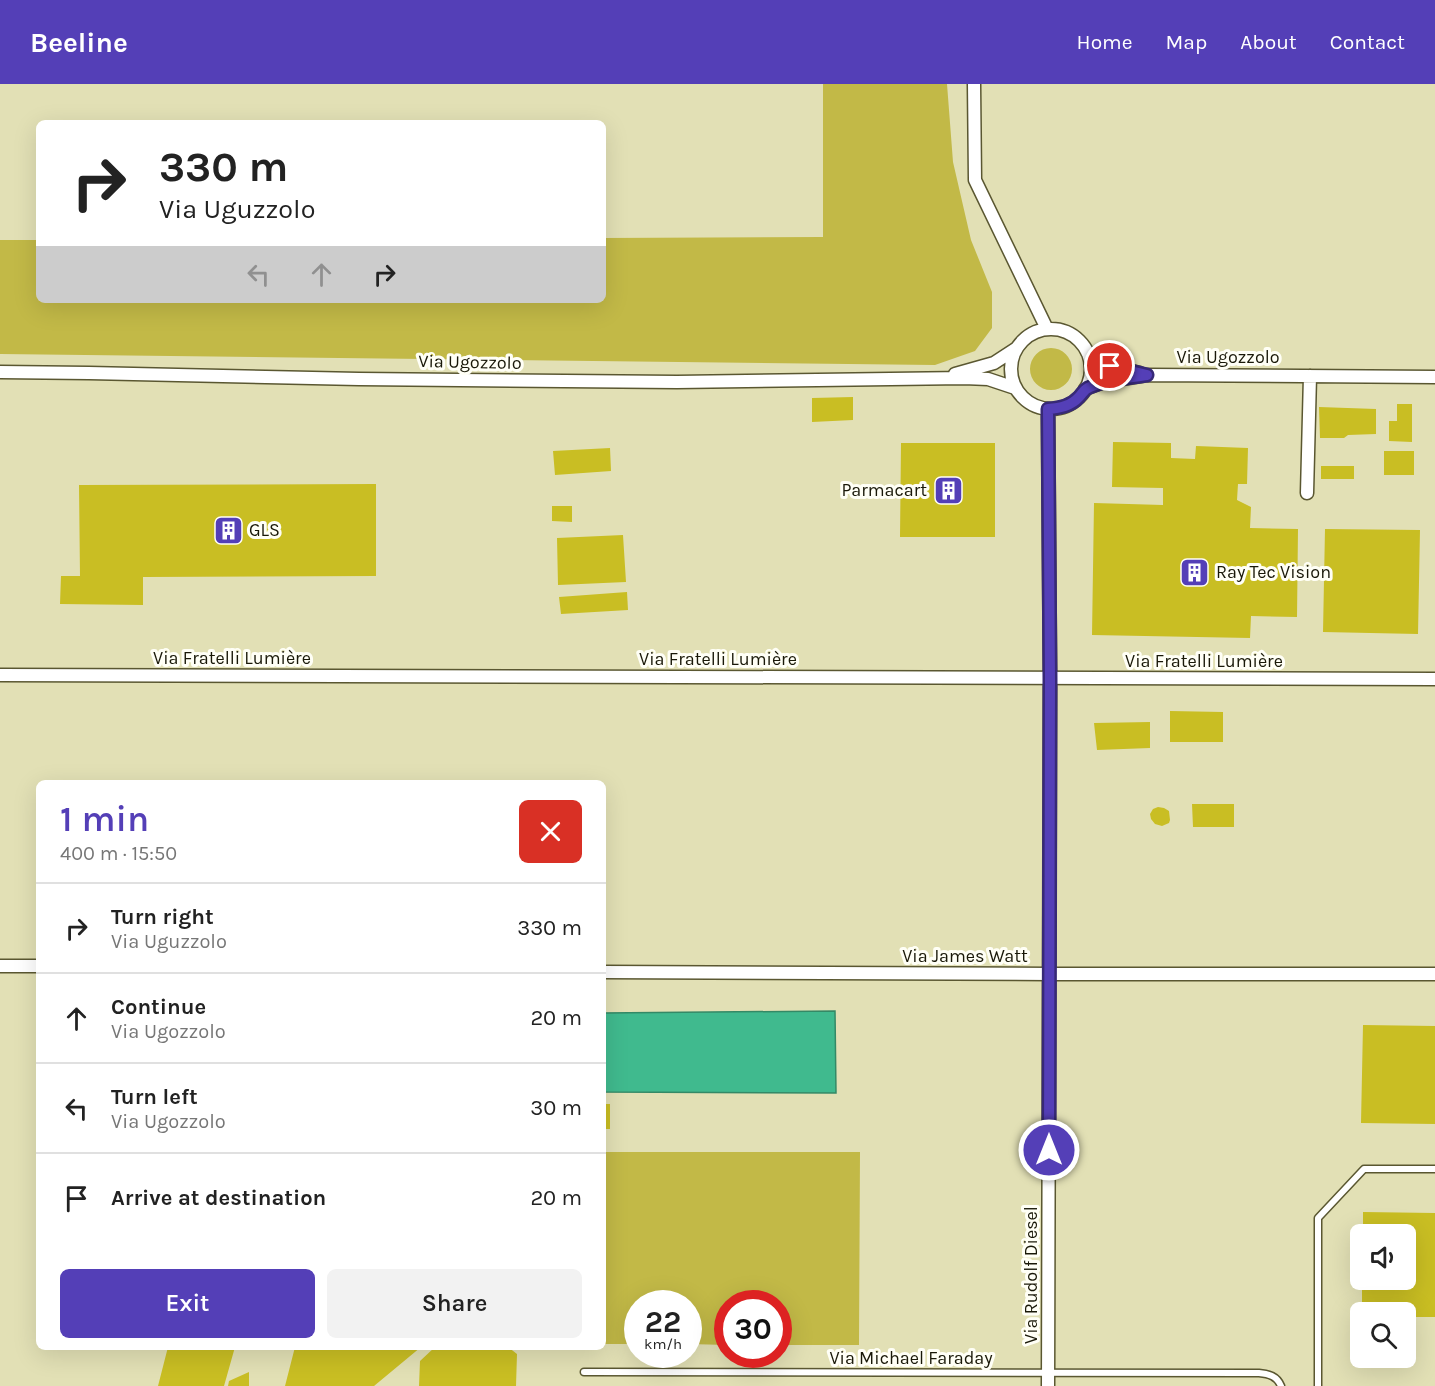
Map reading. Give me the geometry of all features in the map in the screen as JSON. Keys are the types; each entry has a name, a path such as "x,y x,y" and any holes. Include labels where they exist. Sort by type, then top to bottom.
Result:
{"street":[{"path":"974,84 975,180 1047,329"},
{"path":"1047,329 1071,334 1087,352 1090,364 1090,377 1079,398 1059,408 1048,409 1029,403 1016,388 1011,375 1012,361 1017,348 1024,339 1035,332 1047,329"},
{"name":"Via Ugozzolo","path":"940,378 994,363 1017,348"},
{"name":"Via Ugozzolo","path":"1087,352 1110,366 1147,375"},
{"name":"Via Ugozzolo","path":"0,372 677,382 940,378 988,379 1016,388"},
{"name":"Via Ugozzolo","path":"1085,389 1102,381 1147,375 1435,377"},
{"path":"1307,494 1310,376"},
{"name":"Via Rudolf Diesel","path":"1048,409 1050,679 1048,1380"},
{"name":"Via Fratelli Lumière","path":"0,675 1435,679"},
{"path":"0,966 36,966"},
{"name":"Via James Watt","path":"606,972 1050,975 1435,974"}],"lane":[{"path":"1318,1386 1318,1218 1364,1169 1435,1169"},
{"name":"Via Michael Faraday","path":"584,1372 1048,1380 1238,1372 1265,1373 1277,1379 1281,1386"}],"shaded area":[{"path":"823,84 947,84 953,162 971,240 992,292 992,328 975,351 935,365 0,354 0,240 36,240 36,303 606,303 606,238 823,237"},
{"path":"1051,348 1066,354 1072,369 1066,384 1051,390 1036,384 1030,369 1036,354"},
{"path":"835,1011 836,1093 606,1092 606,1013"},
{"path":"606,1152 860,1152 859,1345 792,1345 792,1290 714,1290 714,1345 702,1344 702,1290 624,1290 624,1344 606,1344"}],"building":[{"path":"853,397 853,420 812,422 812,398"},
{"path":"1397,404 1412,404 1412,442 1389,441 1389,421 1397,421"},
{"path":"1319,407 1376,409 1376,434 1320,438"},
{"name":"Ray Tec Vision","path":"1113,442 1171,443 1171,458 1195,459 1196,446 1248,448 1247,484 1238,484 1237,500 1251,507 1250,528 1298,529 1297,617 1251,616 1250,638 1092,635 1094,503 1163,505 1163,488 1112,487"},
{"name":"Parmacart","path":"901,443 995,443 995,537 900,537"},
{"path":"610,448 611,471 555,475 553,451"},
{"path":"1384,451 1414,451 1414,475 1384,475"},
{"path":"1321,466 1354,466 1354,479 1321,479"},
{"name":"GLS","path":"376,484 376,576 143,577 143,605 60,604 61,576 80,576 79,485"},
{"path":"552,506 572,506 572,522 552,521"},
{"path":"1325,529 1420,530 1418,634 1323,632"},
{"path":"623,535 626,582 558,585 557,538"},
{"path":"627,592 628,610 561,614 559,597"},
{"path":"1170,711 1223,712 1223,742 1170,742"},
{"path":"1150,722 1150,748 1097,750 1094,723"},
{"path":"1192,804 1234,804 1234,827 1193,827"},
{"path":"1158,807 1169,811 1169,823 1162,826 1155,824 1151,819 1150,814"},
{"path":"1363,1025 1435,1026 1435,1124 1361,1123"},
{"path":"606,1104 610,1104 610,1129 606,1129"},
{"path":"1363,1212 1435,1213 1435,1317 1416,1317 1416,1302 1362,1302 1362,1290 1416,1290 1416,1224 1363,1224"},
{"path":"167,1350 234,1350 224,1386 158,1386"},
{"path":"294,1350 417,1350 374,1386 285,1386"},
{"path":"432,1350 512,1350 517,1354 516,1386 419,1386 420,1361"},
{"path":"249,1372 249,1386 228,1386 229,1381"}],"place":[{"name":"Parmacart","path":"948,490"},
{"name":"GLS","path":"228,530"},
{"name":"Ray Tec Vision","path":"1195,572"}],"route":[{"path":"1049,1150 1048,409 1070,404 1079,398 1085,389 1102,381 1147,375 1110,366"}]}
